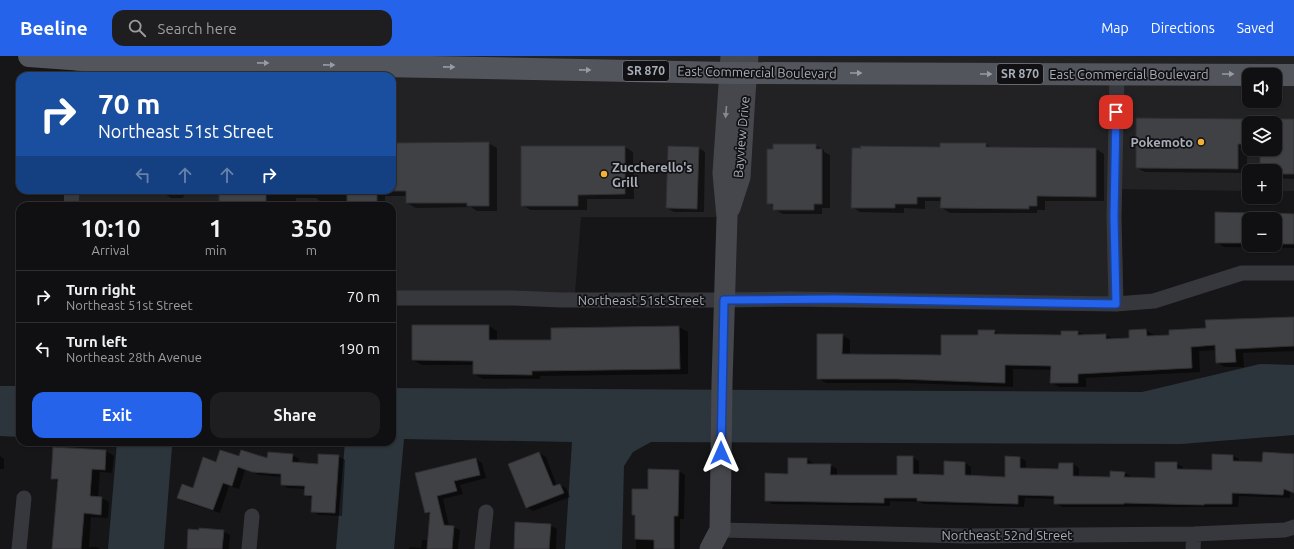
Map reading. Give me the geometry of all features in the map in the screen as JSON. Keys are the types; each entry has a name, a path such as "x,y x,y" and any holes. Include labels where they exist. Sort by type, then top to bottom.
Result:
{"main road":[{"name":"East Commercial Boulevard","path":"29,56 84,64 402,61 739,64 1117,74 1294,75"},
{"path":"1117,74 1121,65 1131,56"}],"street":[{"name":"Bayview Drive","path":"729,549 720,530 722,383 727,217 740,177 739,64"},
{"path":"1116,304 1114,217 1117,74"},
{"name":"Northeast 51st Street","path":"396,298 513,298 561,300 835,299 1116,304 1154,301 1242,272 1294,273"},
{"path":"19,549 24,498"},
{"path":"482,549 486,512"},
{"path":"250,549 252,516"},
{"name":"Northeast 52nd Street","path":"720,530 966,543 1285,530 1294,527"},
{"name":"Bayview Drive","path":"710,549 720,530"},
{"path":"1192,549 1194,534"}],"shaded area":[{"path":"84,56 1294,56 1294,191 1282,191 1282,164 1242,164 1242,191 1114,189 1115,303 724,296 727,217 581,217 575,294 396,298 396,202 71,202 72,194 396,194 396,72 82,72"},
{"path":"1260,364 1294,365 1294,435 1181,444 651,442 633,452 624,466 622,549 565,549 572,442 404,439 394,549 336,549 345,446 396,446 396,388 1142,392"},
{"path":"0,386 16,386 16,437 0,436"},
{"path":"117,446 173,446 164,549 108,549"}],"building":[{"path":"1136,118 1242,119 1242,144 1238,144 1238,169 1136,168"},
{"path":"1282,119 1294,119 1294,174 1282,174 1282,164 1260,164 1260,156 1282,156"},
{"path":"489,142 489,206 467,206 467,203 406,203 406,191 396,191 396,143"},
{"path":"940,143 986,143 986,147 1096,148 1096,197 1037,196 1037,206 1029,206 1029,209 940,208 941,197 917,197 917,204 895,204 895,208 851,208 852,148 861,148 860,146 940,147"},
{"path":"773,144 816,144 816,149 822,149 822,204 814,204 814,210 773,210 773,204 767,204 767,149 773,149"},
{"path":"521,146 625,146 625,194 578,195 578,206 521,206"},
{"path":"668,146 699,147 697,209 666,208"},
{"path":"219,194 266,194 266,202 219,202"},
{"path":"347,194 377,194 377,202 347,202"},
{"path":"1215,212 1242,213 1242,243 1215,243"},
{"path":"1282,213 1294,214 1294,244 1282,244"},
{"path":"1294,317 1294,346 1235,349 1236,362 1216,363 1215,345 1191,347 1192,368 1078,374 1078,383 1050,383 1051,366 1005,365 1005,383 897,379 817,379 817,334 843,334 842,354 941,355 941,335 978,335 978,330 995,330 994,334 1061,335 1061,331 1078,331 1078,335 1106,334 1106,339 1129,338 1129,330 1146,329 1147,336 1169,335 1169,330 1206,328 1205,320"},
{"path":"412,325 489,325 489,340 551,340 551,328 679,326 680,369 532,371 532,375 473,374 473,361 412,360"},
{"path":"53,447 106,450 105,470 92,469 90,496 102,497 101,515 84,513 81,549 52,549 58,479 51,479"},
{"path":"220,450 239,456 241,450 267,458 268,452 293,454 292,462 318,464 318,454 339,455 335,513 311,512 312,496 304,495 305,486 281,485 281,474 252,472 238,467 232,486 223,483 213,510 177,498 182,484 193,488 203,457 216,462"},
{"path":"539,452 553,486 560,484 564,493 526,508 508,464"},
{"path":"1263,452 1294,454 1294,493 1284,489 1283,495 1232,493 1232,504 1204,505 1124,503 1054,504 1054,496 1018,495 1018,504 917,501 917,498 884,498 884,503 765,501 765,473 788,474 788,458 807,458 807,464 831,464 830,475 897,475 897,456 913,456 913,474 944,475 944,461 965,462 965,475 1005,477 1005,456 1020,457 1020,468 1058,469 1059,463 1073,463 1073,476 1110,477 1110,471 1125,472 1124,477 1155,478 1155,462 1177,462 1177,469 1212,470 1212,454 1233,455 1233,461 1262,462"},
{"path":"476,458 480,475 454,481 457,491 437,496 444,525 454,526 452,549 427,549 430,512 425,513 415,473"},
{"path":"648,469 679,470 678,516 674,516 674,549 654,549 654,540 635,539 635,515 632,515 632,489 648,489"},
{"path":"515,522 551,524 549,549 514,549"},
{"path":"199,528 224,530 222,549 187,549 188,529 199,530"}],"place":[{"name":"Pokemoto","path":"1201,142"},
{"name":"Zuccherello's Grill","path":"604,174"}],"route":[{"path":"721,453 724,300 835,299 1116,304 1114,217 1116,112"}]}
